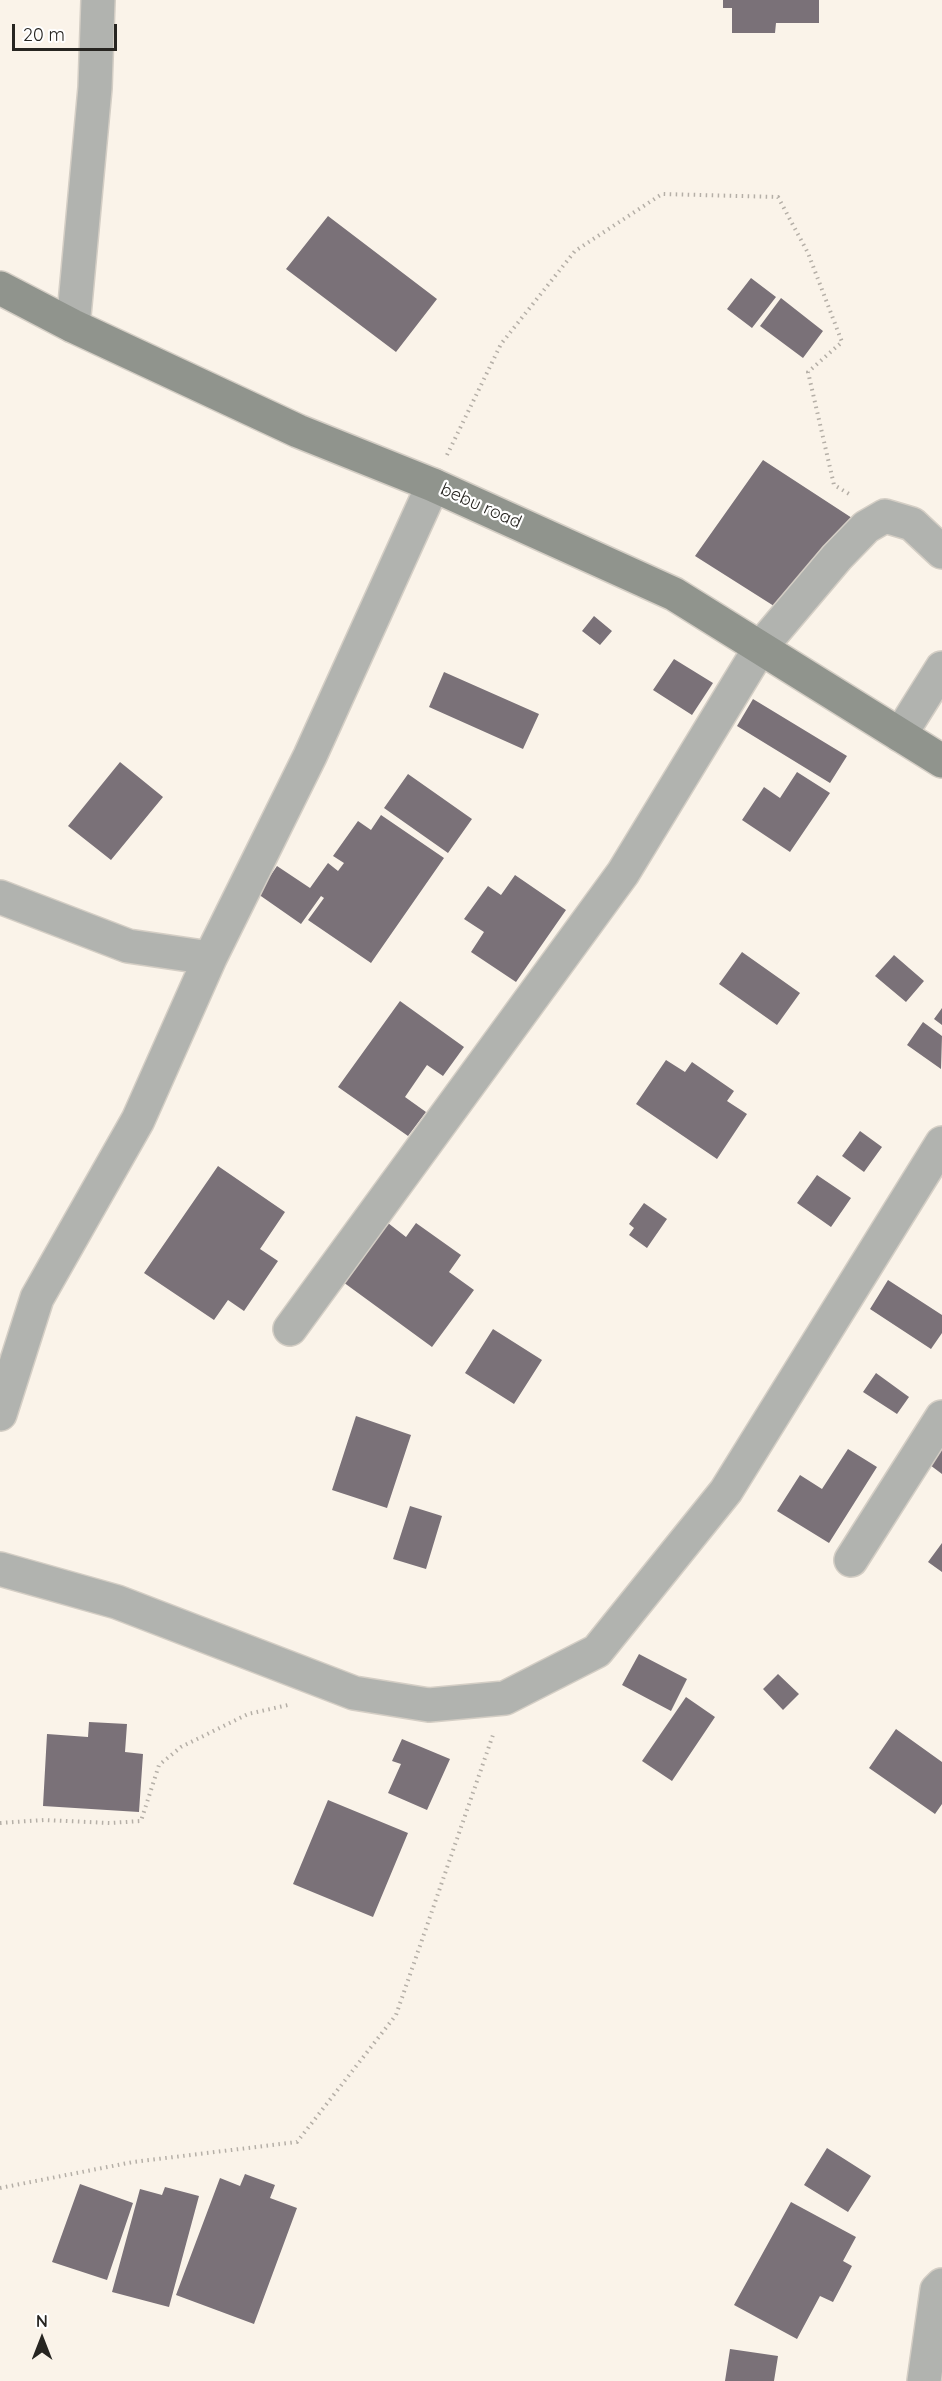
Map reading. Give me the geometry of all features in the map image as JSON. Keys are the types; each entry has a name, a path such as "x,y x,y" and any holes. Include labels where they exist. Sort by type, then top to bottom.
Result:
{"street":[{"path":"73,326 95,88 98,0"},
{"name":"bebu road","path":"0,288 73,326 298,431 433,485 674,594 942,760"},
{"path":"0,1414 37,1298 138,1120 210,958 310,756 433,485"},
{"path":"290,1329 623,873 760,648 837,557 866,527 885,516 912,524 942,552"},
{"path":"900,735 942,668"},
{"path":"0,897 128,946 210,958"},
{"path":"0,1569 117,1602 354,1693 429,1704 506,1698 597,1651 726,1491 942,1143"},
{"path":"851,1560 942,1417"},
{"path":"924,2381 937,2290 942,2285"}],"path":[{"path":"433,485 501,344 575,251 662,194 778,197 808,253 842,342 808,372 834,485 885,516"},
{"path":"0,2188 133,2162 297,2142 396,2015 506,1698"},
{"path":"0,1823 44,1820 110,1823 141,1821 159,1765 181,1747 248,1714 289,1705"}],"building":[{"path":"723,0 819,0 819,23 776,23 775,33 732,33 732,8 723,8"},
{"path":"328,216 437,299 396,352 286,269"},
{"path":"751,278 776,297 752,328 727,309"},
{"path":"781,298 823,331 803,358 760,326"},
{"path":"763,460 852,518 785,613 695,556"},
{"path":"594,616 612,631 600,645 582,631"},
{"path":"674,659 713,683 692,715 653,690"},
{"path":"444,672 539,714 523,749 429,707"},
{"path":"753,699 847,756 830,783 737,726"},
{"path":"120,762 163,797 111,860 68,826"},
{"path":"797,772 830,793 790,852 742,820 764,787 780,798"},
{"path":"408,774 472,819 448,853 384,808"},
{"path":"381,815 444,858 371,963 308,920 324,898 321,896 301,924 258,894 277,866 310,888 328,863 338,871 344,863 333,856 358,821 371,830"},
{"path":"515,875 566,910 516,982 471,952 484,932 464,919 488,886 501,895"},
{"path":"742,952 800,993 777,1025 719,984"},
{"path":"894,955 924,981 906,1002 875,976"},
{"path":"400,1001 464,1047 443,1076 427,1065 405,1097 426,1112 408,1136 338,1087"},
{"path":"942,1008 942,1025 934,1019"},
{"path":"923,1022 942,1036 941,1069 907,1045"},
{"path":"666,1060 685,1072 692,1062 734,1091 727,1101 747,1114 717,1159 636,1104"},
{"path":"860,1131 882,1147 864,1172 842,1156"},
{"path":"218,1166 285,1212 260,1249 278,1261 244,1311 228,1300 214,1320 144,1273"},
{"path":"817,1175 851,1198 831,1227 797,1203"},
{"path":"644,1203 667,1219 647,1248 629,1235 634,1228 629,1224"},
{"path":"388,1223 406,1237 416,1223 461,1255 449,1272 474,1290 432,1347 343,1282"},
{"path":"888,1280 942,1315 942,1333 931,1349 870,1309"},
{"path":"493,1329 542,1360 514,1404 465,1373"},
{"path":"876,1373 909,1397 897,1414 863,1392"},
{"path":"356,1416 411,1435 387,1508 332,1490"},
{"path":"942,1441 942,1474 926,1462"},
{"path":"848,1449 877,1467 829,1543 777,1511 800,1475 822,1489"},
{"path":"410,1506 442,1516 426,1569 393,1559"},
{"path":"942,1543 942,1572 928,1562"},
{"path":"639,1654 687,1679 671,1711 622,1685"},
{"path":"778,1674 799,1694 783,1710 763,1689"},
{"path":"686,1697 715,1717 672,1781 642,1761"},
{"path":"89,1722 127,1724 125,1752 143,1754 139,1812 43,1806 47,1734 88,1737"},
{"path":"896,1729 942,1762 942,1804 935,1814 869,1768"},
{"path":"402,1739 450,1759 427,1810 388,1793 401,1764 392,1761"},
{"path":"328,1800 408,1833 373,1917 293,1884"},
{"path":"827,2148 871,2176 848,2212 804,2185"},
{"path":"245,2174 275,2185 270,2198 297,2208 254,2324 176,2295 220,2178 240,2186"},
{"path":"80,2184 133,2203 107,2280 52,2262"},
{"path":"165,2187 199,2196 169,2307 112,2292 140,2189 162,2195"},
{"path":"791,2202 856,2237 843,2261 852,2266 833,2302 820,2296 797,2339 734,2305"},
{"path":"730,2349 778,2356 774,2381 725,2381"}]}
